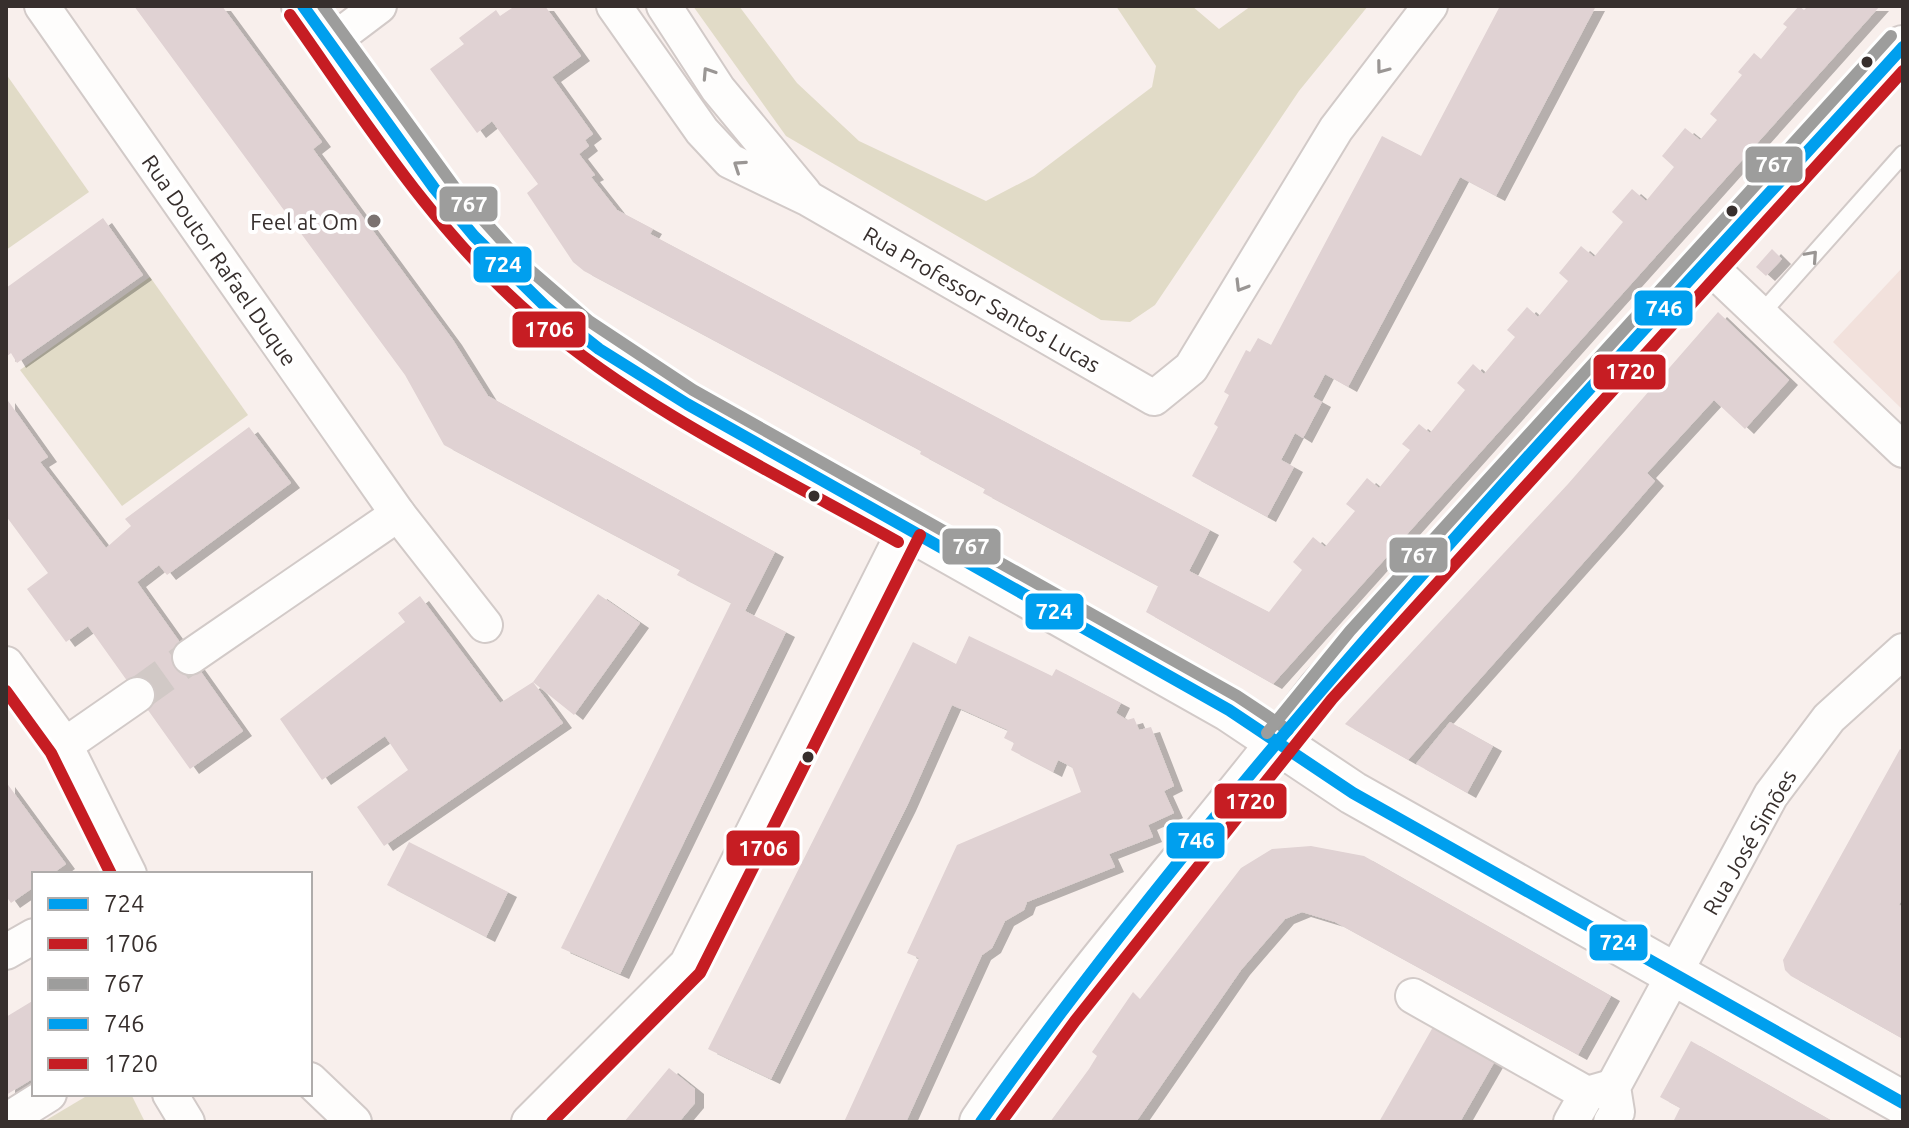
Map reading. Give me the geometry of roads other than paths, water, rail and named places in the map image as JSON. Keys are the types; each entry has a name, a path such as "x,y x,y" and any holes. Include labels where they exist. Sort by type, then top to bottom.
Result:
{"street":[{"name":"Rua Doutor Rafael Duque","path":"42,6 398,514 485,625"},
{"path":"303,6 434,188 492,255 546,307 642,377 1229,710 1353,793 1903,1103"},
{"path":"330,43 379,6"},
{"name":"Rua Professor Santos Lucas","path":"614,6 702,131 730,161 809,199 1154,398 1191,368 1336,129 1430,6"},
{"name":"Rua Professor Santos Lucas","path":"664,6 727,101 809,199"},
{"path":"981,1122 1129,922 1362,642 1903,47"},
{"path":"1706,263 1903,450"},
{"path":"190,657 398,514"},
{"path":"529,1122 687,964 906,528"},
{"name":"Rua José Simões","path":"1590,1101 1675,975 1756,822 1788,770 1829,718 1903,651"},
{"path":"6,664 65,745 128,872"},
{"path":"65,745 137,695"},
{"path":"6,952 32,937"},
{"path":"1413,996 1590,1101 1617,1112 1611,1122"},
{"path":"312,1082 354,1122"},
{"path":"6,1121 46,1096"},
{"path":"171,1096 187,1122"}],"lane":[{"path":"1760,315 1903,154"}],"tunnel":[{"path":"137,695 190,657"}],"place":[{"name":"Feel at Om","path":"374,221"}]}
